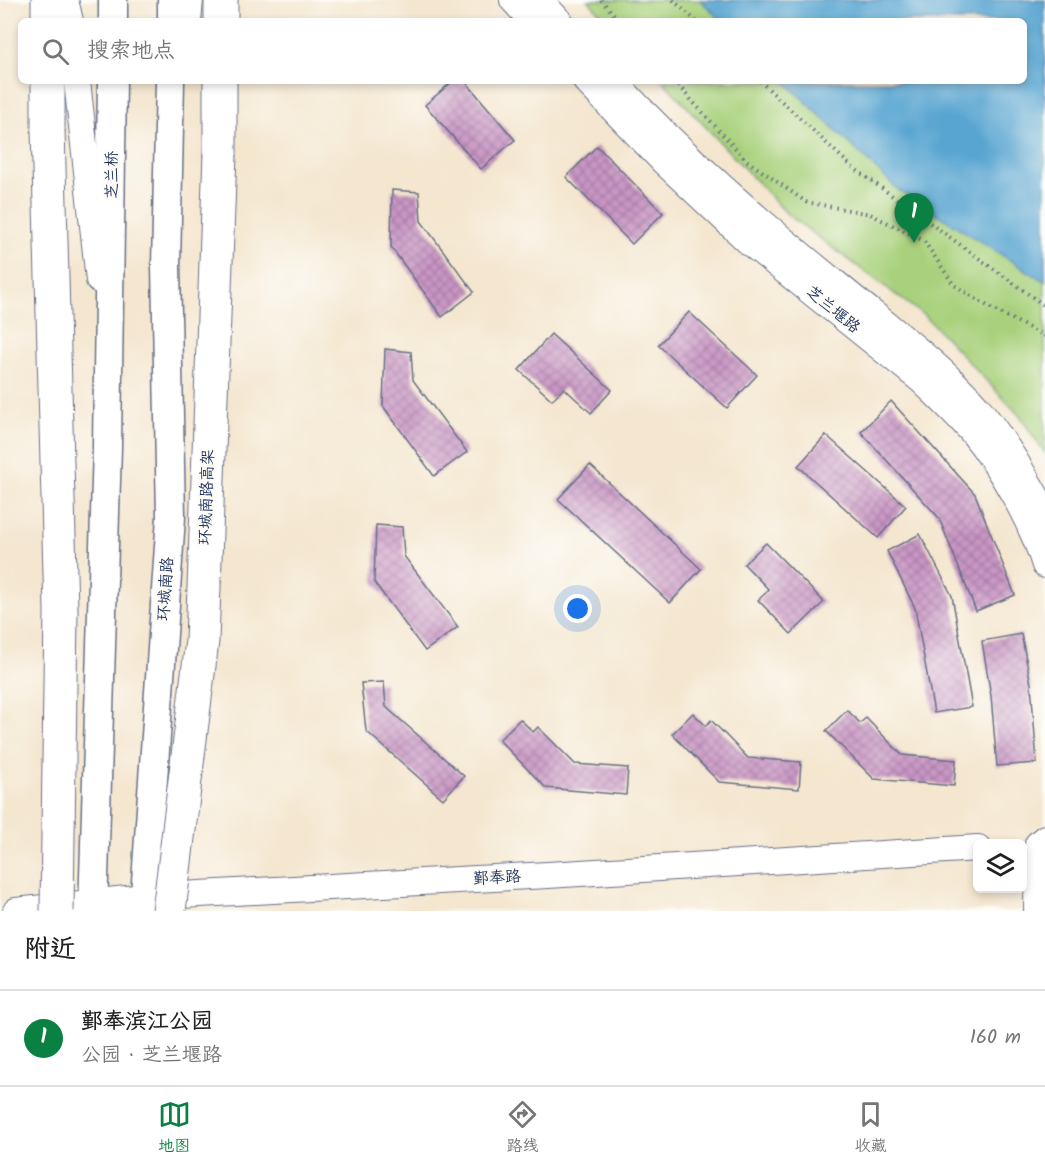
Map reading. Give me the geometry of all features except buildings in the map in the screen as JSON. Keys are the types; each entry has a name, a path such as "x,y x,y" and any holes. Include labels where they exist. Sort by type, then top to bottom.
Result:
{"highway":[{"path":"48,0 48,18"},
{"path":"220,18 221,0"},
{"path":"48,84 61,610 57,911"},
{"name":"环城南路高架","path":"153,906 202,641 220,84"}],"main road":[{"path":"113,0 113,18"},
{"path":"172,0 172,18"},
{"name":"芝兰桥","path":"109,365 112,84"},
{"path":"166,266 171,84"},
{"name":"环城南路","path":"153,906 171,517 166,266"},
{"path":"93,906 109,365"}],"street":[{"path":"65,0 69,18"},
{"path":"188,18 190,0"},
{"path":"513,0 529,18"},
{"path":"540,0 556,18"},
{"path":"77,84 109,365"},
{"path":"166,266 183,84"},
{"name":"芝兰堰路","path":"589,84 663,161 749,242 921,380 945,402 974,434 1002,477 1026,519 1045,565"},
{"name":"芝兰堰路","path":"617,84 721,188 933,363 979,409 1012,454 1045,512"},
{"path":"1038,843 1039,911 1045,911"},
{"name":"鄞奉路","path":"16,911 93,906 153,906 548,875 973,848"}],"path":[{"path":"601,0 617,18"},
{"path":"673,0 693,18"},
{"path":"677,84 746,160 806,202 870,214 924,241 954,285 994,310 1045,336"},
{"path":"763,84 851,166 1045,306"}],"green space":[{"path":"588,0 710,0 730,18 604,18"},
{"path":"666,84 803,84 1045,273 1045,454 1021,417 926,317 787,214"}],"water":[{"path":"700,0 1045,0 1045,282 898,190 787,84 1027,84 1027,18 719,18"}],"place":[{"name":"鄞奉滨江公园","path":"914,243"}]}
